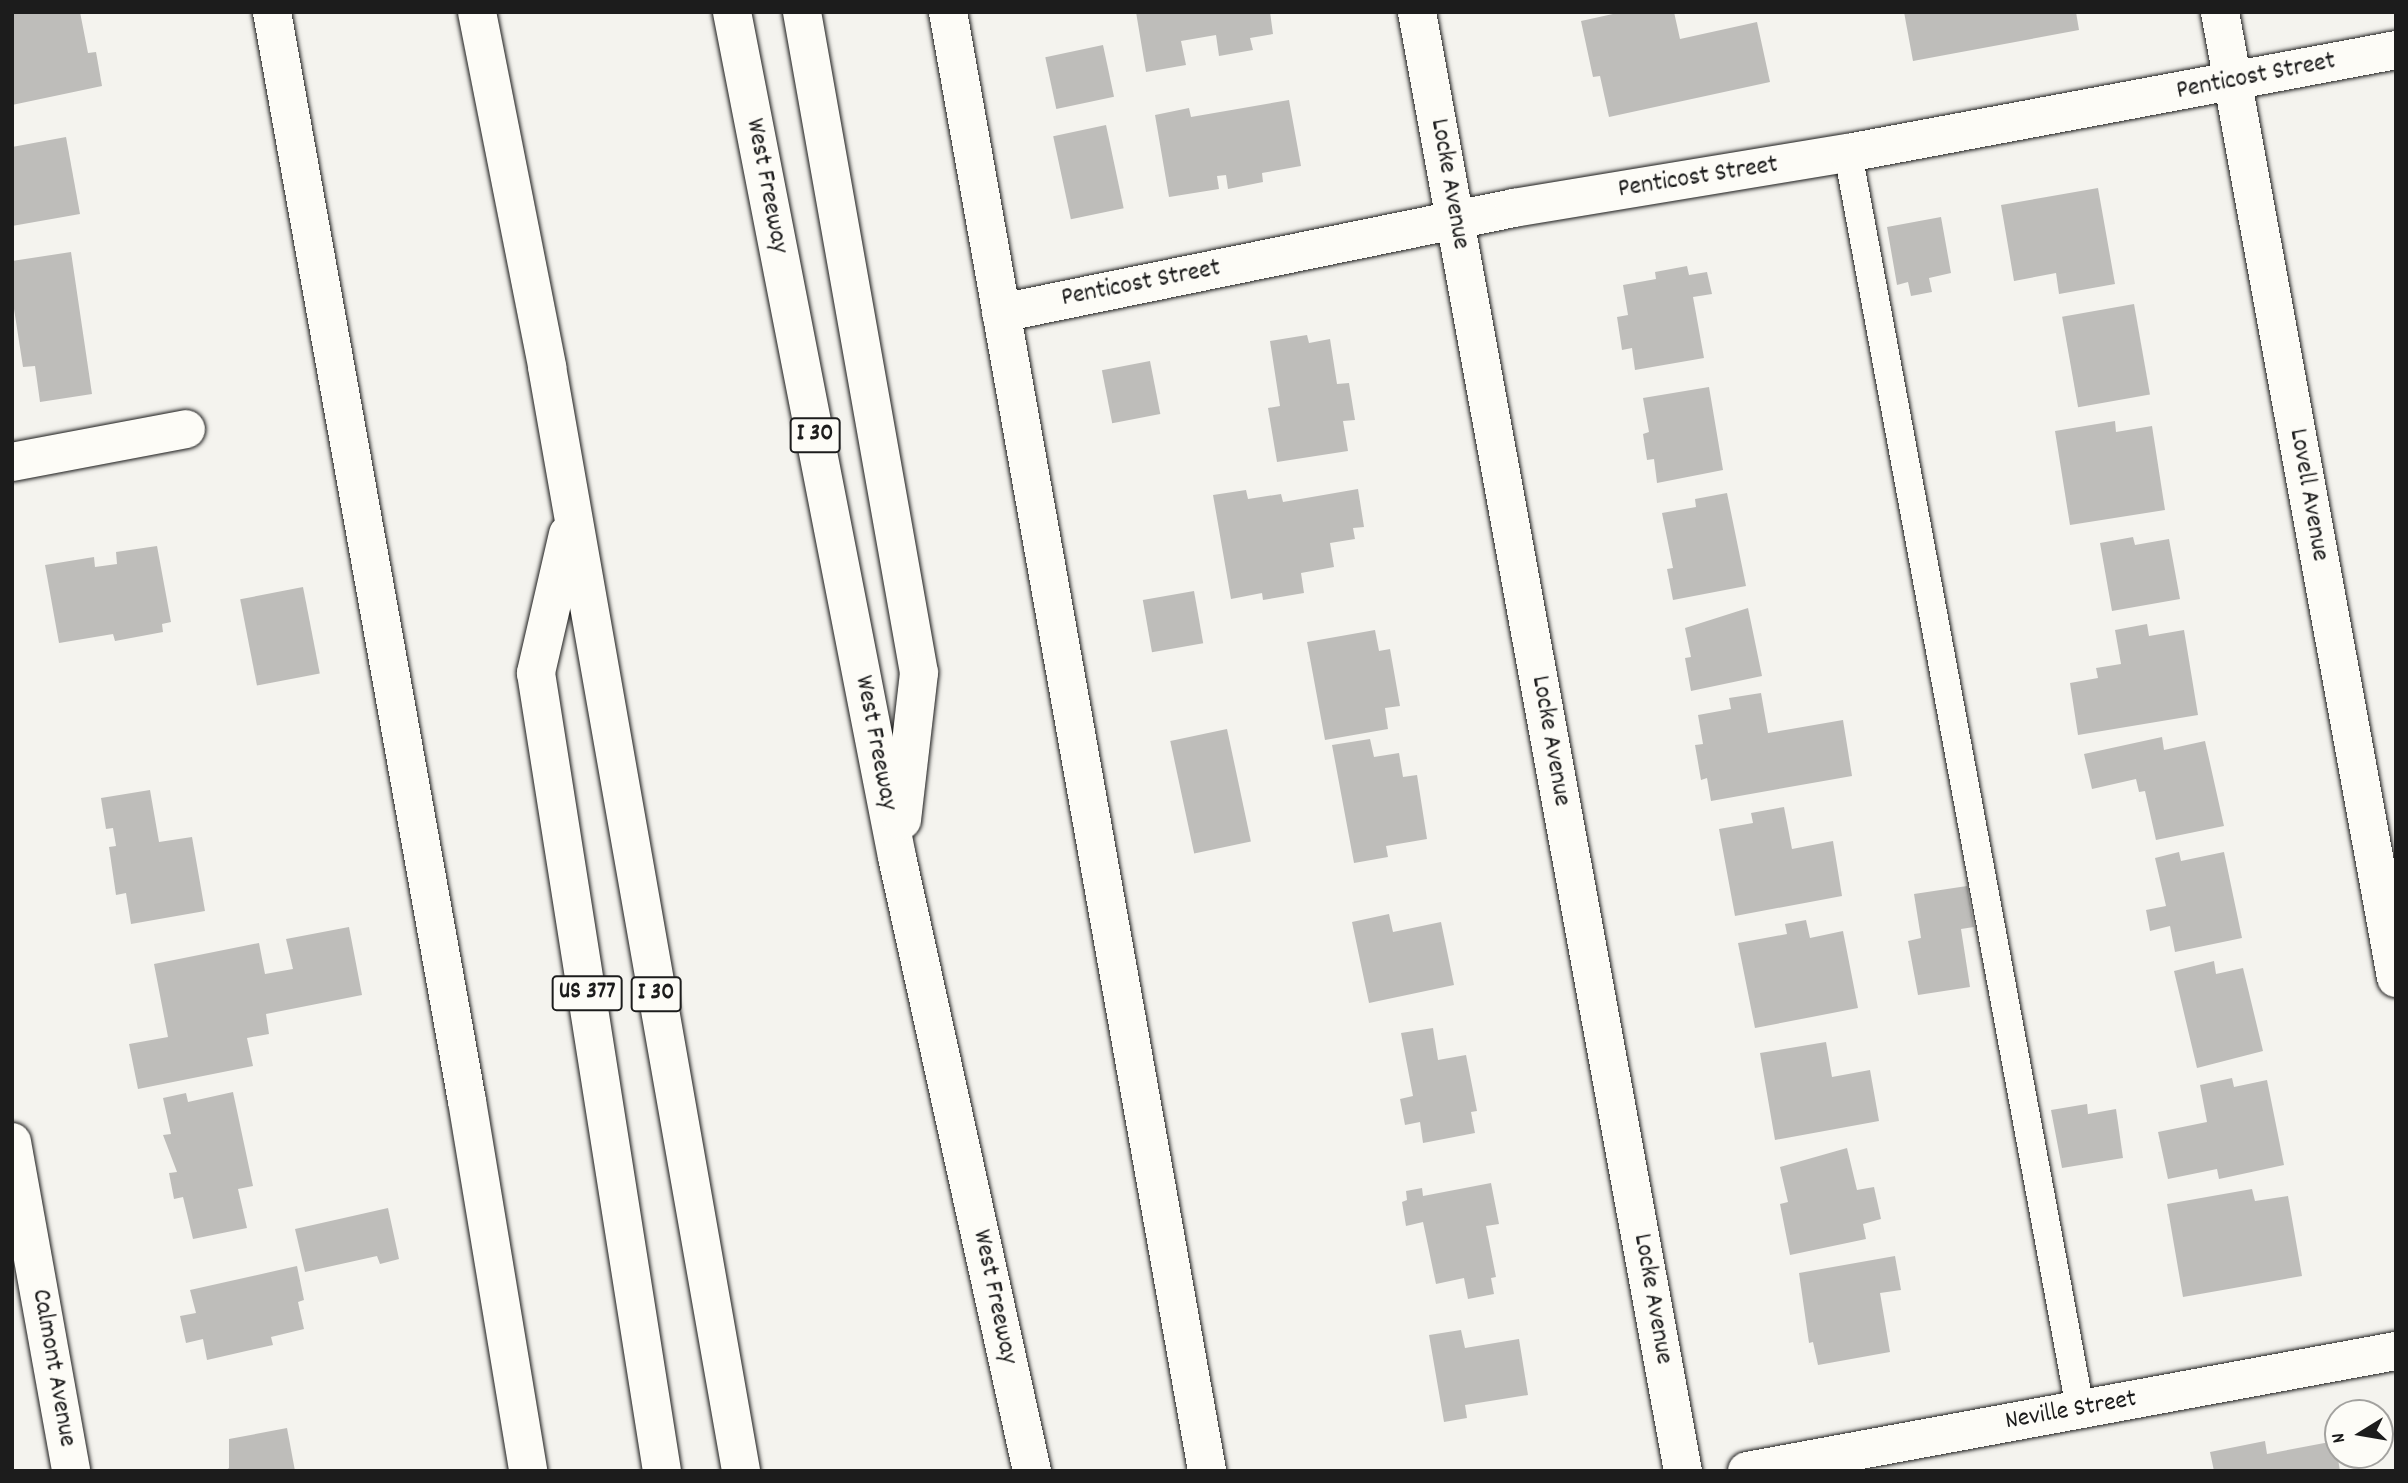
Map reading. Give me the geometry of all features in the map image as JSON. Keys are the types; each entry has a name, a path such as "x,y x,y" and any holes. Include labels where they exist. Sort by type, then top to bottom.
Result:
{"main road":[{"path":"272,12 467,1101 528,1471"},
{"name":"I 30","path":"477,12 547,367 571,518 741,1471"},
{"name":"West Freeway","path":"732,12 897,857 1032,1471"},
{"path":"802,12 919,673 897,857"},
{"path":"948,12 1207,1471"},
{"name":"Locke Avenue","path":"1417,12 1683,1471"},
{"name":"Lovell Avenue","path":"2220,12 2396,978"},
{"name":"Penticost Street","path":"1001,313 1455,221 1848,153 2396,50"},
{"path":"12,462 186,429"},
{"name":"US 377","path":"571,518 536,673 662,1471"},
{"name":"Calmont Avenue","path":"12,1142 71,1471"},
{"name":"Neville Street","path":"1746,1471 2396,1351"}],"lane":[{"path":"1848,153 2080,1409"}],"building":[{"path":"12,12 80,12 88,53 96,52 102,86 12,105"},
{"path":"1136,12 1270,12 1273,34 1250,38 1253,50 1219,56 1216,35 1181,41 1186,65 1146,72"},
{"path":"1622,12 1674,12 1680,39 1757,22 1770,82 1609,117 1600,76 1593,77 1581,21"},
{"path":"1904,12 2076,12 2079,30 1913,61"},
{"path":"1103,45 1114,97 1056,109 1045,57"},
{"path":"1289,100 1301,166 1262,173 1263,182 1228,189 1226,175 1217,176 1219,189 1169,197 1155,115 1189,108 1191,117"},
{"path":"1106,125 1124,208 1071,219 1053,136"},
{"path":"66,137 80,214 12,226 12,147"},
{"path":"2098,188 2115,284 2059,294 2056,273 2014,281 2001,205"},
{"path":"1941,217 1951,273 1929,278 1932,292 1911,296 1908,282 1897,285 1887,227"},
{"path":"71,252 92,394 40,402 35,366 23,367 12,296 12,261"},
{"path":"1687,266 1689,275 1707,272 1712,294 1693,297 1704,358 1635,370 1632,348 1622,350 1617,317 1628,315 1623,285 1656,279 1655,272"},
{"path":"2134,304 2150,395 2078,407 2062,317"},
{"path":"1307,335 1309,343 1330,339 1337,384 1349,383 1355,420 1343,421 1348,451 1277,462 1268,408 1280,406 1270,341"},
{"path":"1150,361 1160,414 1112,423 1102,370"},
{"path":"1709,387 1723,470 1657,483 1654,459 1647,460 1643,434 1649,432 1643,398"},
{"path":"2115,421 2116,432 2152,426 2165,510 2070,525 2055,431"},
{"path":"1358,489 1364,527 1353,528 1355,539 1330,543 1334,567 1301,573 1304,593 1263,600 1262,593 1231,599 1213,495 1246,490 1248,499 1281,494 1283,502"},
{"path":"1727,493 1746,586 1673,600 1667,569 1673,568 1662,513 1696,507 1695,499"},
{"path":"2133,537 2135,545 2169,539 2180,599 2112,611 2100,543"},
{"path":"157,546 171,622 162,624 163,632 115,641 113,634 59,643 45,565 94,557 95,567 117,564 116,552"},
{"path":"303,587 320,673 257,686 240,599"},
{"path":"1194,591 1203,643 1152,652 1143,600"},
{"path":"1748,608 1762,676 1691,691 1685,658 1691,657 1685,628"},
{"path":"2147,624 2149,636 2184,630 2198,715 2078,735 2070,683 2098,678 2096,668 2121,664 2115,630"},
{"path":"1375,630 1379,651 1390,649 1400,706 1385,708 1388,729 1325,740 1307,642"},
{"path":"1761,693 1768,733 1843,720 1852,776 1711,801 1707,778 1701,780 1695,745 1703,744 1698,715 1731,709 1729,698"},
{"path":"1227,729 1251,841 1194,854 1170,741"},
{"path":"2162,737 2164,750 2205,741 2224,826 2156,840 2145,791 2139,792 2136,779 2092,789 2084,754"},
{"path":"1370,739 1374,757 1399,753 1403,777 1417,775 1427,839 1386,846 1388,857 1354,863 1332,745"},
{"path":"150,790 159,842 192,837 205,911 131,924 126,893 116,895 109,847 116,846 113,828 106,829 101,798"},
{"path":"1784,807 1792,849 1833,841 1842,896 1735,916 1719,829 1753,823 1751,813"},
{"path":"2179,852 2181,861 2224,852 2242,938 2175,952 2170,926 2150,931 2146,910 2166,906 2155,858"},
{"path":"1967,886 1974,927 1961,929 1970,987 1918,995 1908,941 1921,938 1914,894"},
{"path":"1389,914 1393,932 1441,922 1454,985 1369,1003 1352,922"},
{"path":"1806,920 1810,938 1843,931 1858,1008 1755,1028 1738,943 1787,934 1785,924"},
{"path":"349,927 362,995 266,1014 269,1034 247,1038 253,1066 138,1089 129,1044 168,1037 154,964 259,943 265,974 293,969 286,939"},
{"path":"2214,961 2216,974 2243,968 2263,1051 2197,1068 2174,971"},
{"path":"1433,1028 1438,1060 1466,1055 1477,1111 1471,1112 1475,1133 1423,1143 1420,1122 1405,1125 1400,1099 1413,1096 1401,1033"},
{"path":"1826,1042 1832,1077 1870,1070 1879,1121 1775,1140 1760,1053"},
{"path":"2232,1078 2234,1087 2267,1080 2284,1165 2219,1179 2217,1169 2168,1179 2158,1132 2207,1122 2200,1085"},
{"path":"233,1092 253,1186 238,1189 247,1228 193,1239 183,1197 174,1199 169,1173 177,1172 163,1135 171,1134 163,1098 186,1093 188,1102"},
{"path":"2087,1104 2088,1114 2116,1109 2123,1158 2062,1168 2051,1110"},
{"path":"1847,1148 1857,1190 1874,1187 1881,1219 1863,1224 1866,1239 1790,1255 1780,1204 1788,1202 1780,1167"},
{"path":"1491,1183 1499,1224 1486,1226 1496,1277 1491,1278 1494,1294 1468,1299 1464,1278 1436,1284 1423,1222 1406,1226 1402,1202 1407,1200 1406,1191 1422,1188 1423,1196"},
{"path":"2252,1189 2255,1201 2288,1196 2302,1276 2183,1297 2167,1204"},
{"path":"388,1208 399,1259 380,1264 377,1256 305,1272 295,1229"},
{"path":"1895,1256 1901,1290 1880,1293 1890,1352 1818,1365 1813,1342 1809,1343 1799,1273"},
{"path":"297,1266 304,1300 298,1302 304,1329 271,1337 273,1345 207,1360 203,1339 186,1343 180,1316 196,1313 190,1290"},
{"path":"1461,1330 1465,1348 1519,1339 1528,1395 1465,1405 1467,1418 1444,1422 1429,1335"},
{"path":"287,1428 295,1471 225,1471 229,1468 229,1439"},
{"path":"2265,1441 2267,1454 2324,1443 2324,1469 2340,1471 2214,1471 2210,1452"}]}
